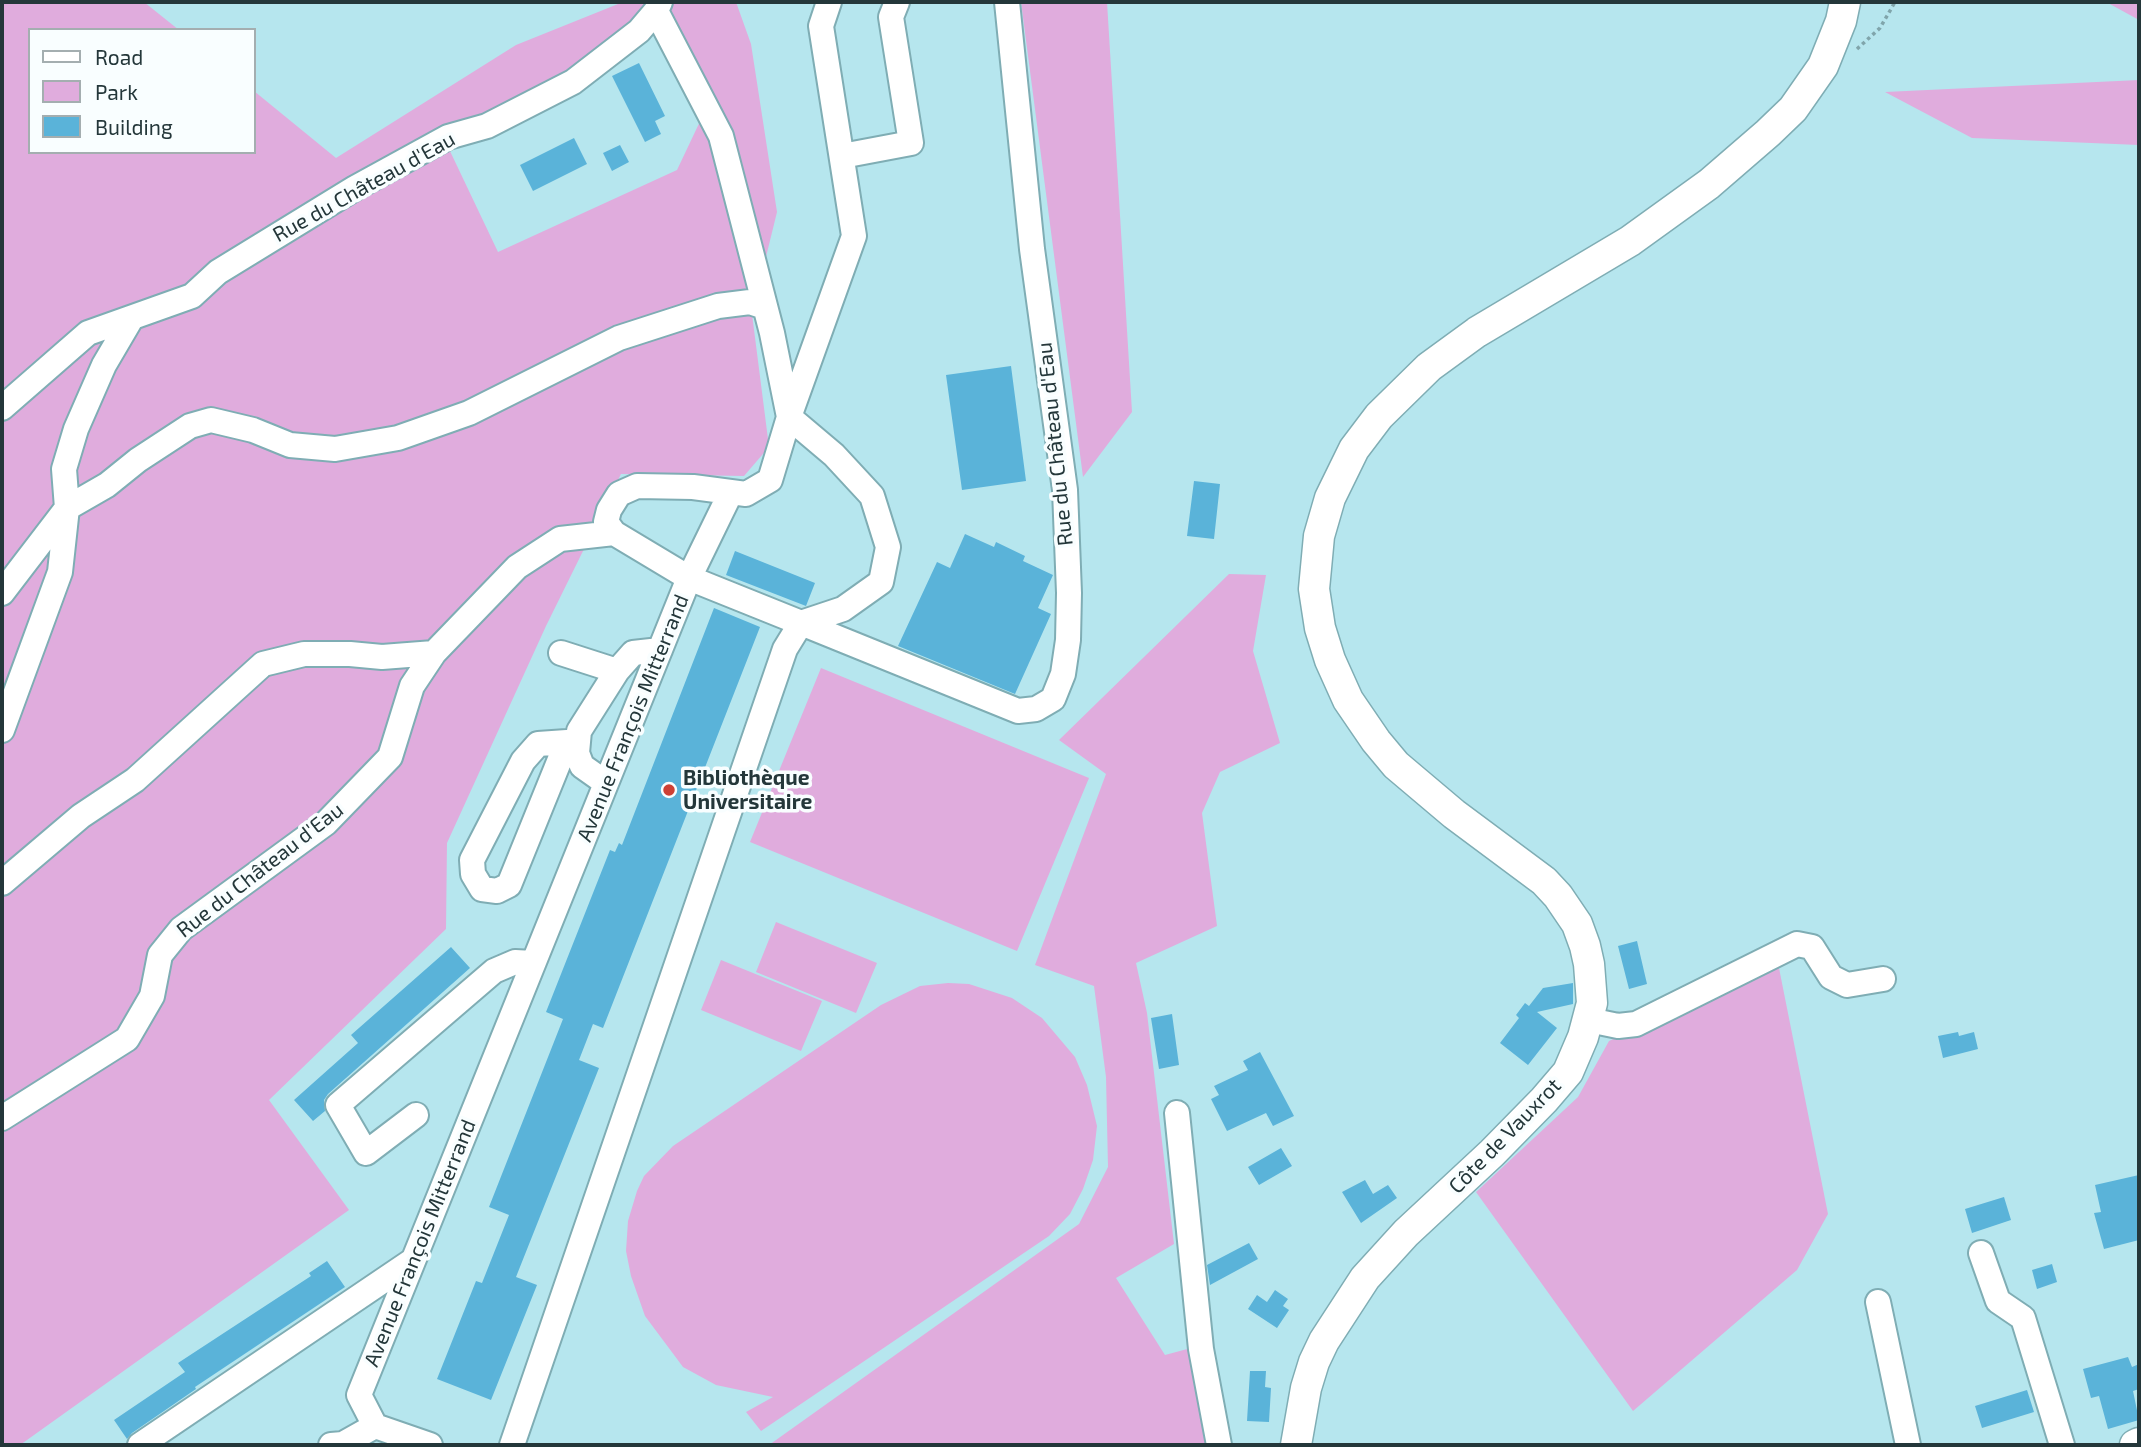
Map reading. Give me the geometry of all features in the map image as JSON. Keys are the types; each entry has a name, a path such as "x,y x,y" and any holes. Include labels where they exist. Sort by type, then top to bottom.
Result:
{"main road":[{"name":"Côte de Vauxrot","path":"1296,1445 1306,1388 1324,1341 1365,1278 1406,1233 1492,1153 1568,1072 1589,1020 1592,984 1587,955 1577,924 1558,895 1544,881 1454,814 1396,765 1348,700 1330,660 1320,628 1314,589 1316,554 1330,498 1354,449 1379,416 1420,375 1478,332 1630,241 1709,184 1793,109 1826,60 1841,21 1844,2"}],"street":[{"path":"731,492 689,578 614,533 606,522 618,494 636,486 693,487 731,492 746,494 770,480 789,417 854,236 821,26 829,2"},
{"path":"842,156 911,143 891,17 897,2"},
{"name":"Rue du Château d'Eau","path":"801,623 1018,711 1036,709 1053,699 1063,674 1068,640 1069,593 1065,490 1032,249 1007,2"},
{"path":"512,1445 785,649 801,623 843,609 881,582 888,547 872,496 834,455 789,417 765,307 721,136 658,6"},
{"name":"Rue du Château d'Eau","path":"2,408 88,333 191,296 218,272 355,188 448,136 486,126 573,82 639,30 658,6"},
{"path":"2,593 67,508 107,485 138,460 190,426 211,420 253,430 290,445 335,449 398,438 469,413 619,338 718,306 750,303 765,307"},
{"path":"2,730 60,572 67,508 64,469 76,429 104,365 131,319"},
{"name":"Rue du Château d'Eau","path":"2,1118 127,1039 152,996 160,956 181,929 326,823 390,757 412,686 434,653 517,567 560,539 614,533"},
{"name":"Avenue François Mitterrand","path":"375,1426 359,1395 689,578 801,623"},
{"path":"573,742 538,744 523,761 472,860 472,874 482,888 497,891 509,886 573,742 617,671 633,653 660,650"},
{"path":"2,884 81,816 135,780 262,664 304,654 382,657 434,653"},
{"path":"561,653 617,671"},
{"path":"573,742 582,766 606,783"},
{"path":"1589,1020 1618,1026 1636,1024 1797,944 1812,947 1831,977 1847,985 1883,979"},
{"path":"416,1115 366,1153 338,1105 494,971 515,962 533,963"},
{"path":"1177,1113 1201,1349 1219,1445"},
{"path":"1981,1253 1998,1301 2023,1318 2062,1445"},
{"path":"140,1445 412,1261"},
{"path":"1878,1302 1908,1445"},
{"path":"331,1445 343,1444 375,1426 430,1445"}],"path":[{"path":"1826,60 1857,49 1880,28 1895,2"}],"green space":[{"path":"2,2 144,2 176,28 28,28 28,154 256,154 256,93 336,158 516,45 623,2 736,2 751,44 777,212 752,314 769,447 744,476 621,474 546,626 447,843 446,929 269,1100 349,1210 20,1445 2,1445","holes":["653,22 704,113 677,170 498,252 449,149"]},
{"path":"1021,2 1107,2 1132,412 1083,477"},
{"path":"2106,2 2138,2 2139,20 2108,3"},
{"path":"2139,80 2139,145 1972,138 1885,92"},
{"path":"1229,574 1266,575 1253,651 1280,743 1220,772 1202,813 1217,926 1136,963 1147,1013 1174,1244 1116,1278 1165,1355 1191,1348 1212,1445 769,1445 1079,1224 1108,1167 1106,1077 1094,986 1035,965 1106,774 1059,740"},
{"path":"821,668 1089,778 1017,951 750,842"},
{"path":"776,922 877,963 856,1013 756,972"},
{"path":"721,960 822,1001 801,1051 701,1010"},
{"path":"1778,963 1828,1214 1797,1270 1633,1411 1476,1192 1578,1097 1609,1041"},
{"path":"969,984 1012,998 1042,1018 1075,1057 1087,1085 1097,1126 1093,1160 1083,1189 1070,1214 1049,1236 761,1431 746,1412 773,1397 716,1385 683,1367 645,1316 631,1276 626,1251 628,1221 637,1191 644,1176 673,1146 881,1005 920,986"}],"building":[{"path":"639,63 665,116 655,121 661,134 645,142 612,76"},
{"path":"574,138 587,164 533,191 520,165"},
{"path":"620,145 629,162 612,171 603,153"},
{"path":"1011,366 1026,481 962,490 946,375"},
{"path":"1194,481 1220,484 1214,539 1187,536"},
{"path":"965,534 994,547 996,542 1025,556 1023,561 1053,575 1038,608 1051,614 1015,694 898,646 937,562 950,568"},
{"path":"735,551 815,583 806,606 726,575"},
{"path":"714,608 760,627 603,1028 593,1024 579,1060 599,1068 516,1277 537,1285 491,1400 437,1379 476,1281 482,1283 509,1215 489,1207 563,1019 546,1012 610,850 615,852 619,843 622,845"},
{"path":"1637,941 1647,984 1629,989 1618,946"},
{"path":"451,947 470,968 328,1094 324,1100 325,1111 313,1121 294,1100 358,1043 351,1035"},
{"path":"1573,983 1573,1004 1537,1012 1557,1028 1528,1065 1500,1043 1519,1018 1516,1015 1525,1003 1529,1006 1543,988"},
{"path":"1172,1014 1179,1065 1159,1069 1151,1018"},
{"path":"1958,1032 1959,1036 1974,1032 1978,1049 1943,1058 1938,1036"},
{"path":"1260,1052 1294,1116 1273,1126 1266,1113 1227,1131 1211,1099 1219,1095 1214,1086 1248,1070 1243,1061"},
{"path":"1281,1148 1292,1166 1259,1185 1248,1167"},
{"path":"2139,1175 2139,1240 2104,1249 2094,1213 2101,1212 2095,1185"},
{"path":"1365,1180 1373,1194 1388,1185 1397,1198 1361,1223 1342,1192"},
{"path":"2004,1197 2011,1220 1972,1233 1965,1209"},
{"path":"1249,1243 1258,1259 1210,1285 1207,1265"},
{"path":"327,1261 345,1287 195,1387 196,1389 127,1439 114,1420 185,1372 178,1363 311,1276 309,1273"},
{"path":"2052,1264 2057,1282 2037,1289 2032,1270"},
{"path":"1275,1290 1288,1299 1283,1306 1289,1310 1277,1328 1248,1309 1257,1295 1267,1302"},
{"path":"2128,1357 2132,1367 2139,1364 2139,1389 2133,1391 2139,1420 2108,1429 2099,1396 2091,1398 2083,1369"},
{"path":"1250,1371 1266,1371 1265,1387 1271,1388 1269,1422 1247,1421"},
{"path":"2027,1390 2034,1412 1982,1428 1975,1406"}],"place":[{"name":"Bibliothèque Universitaire","path":"669,790"}]}
